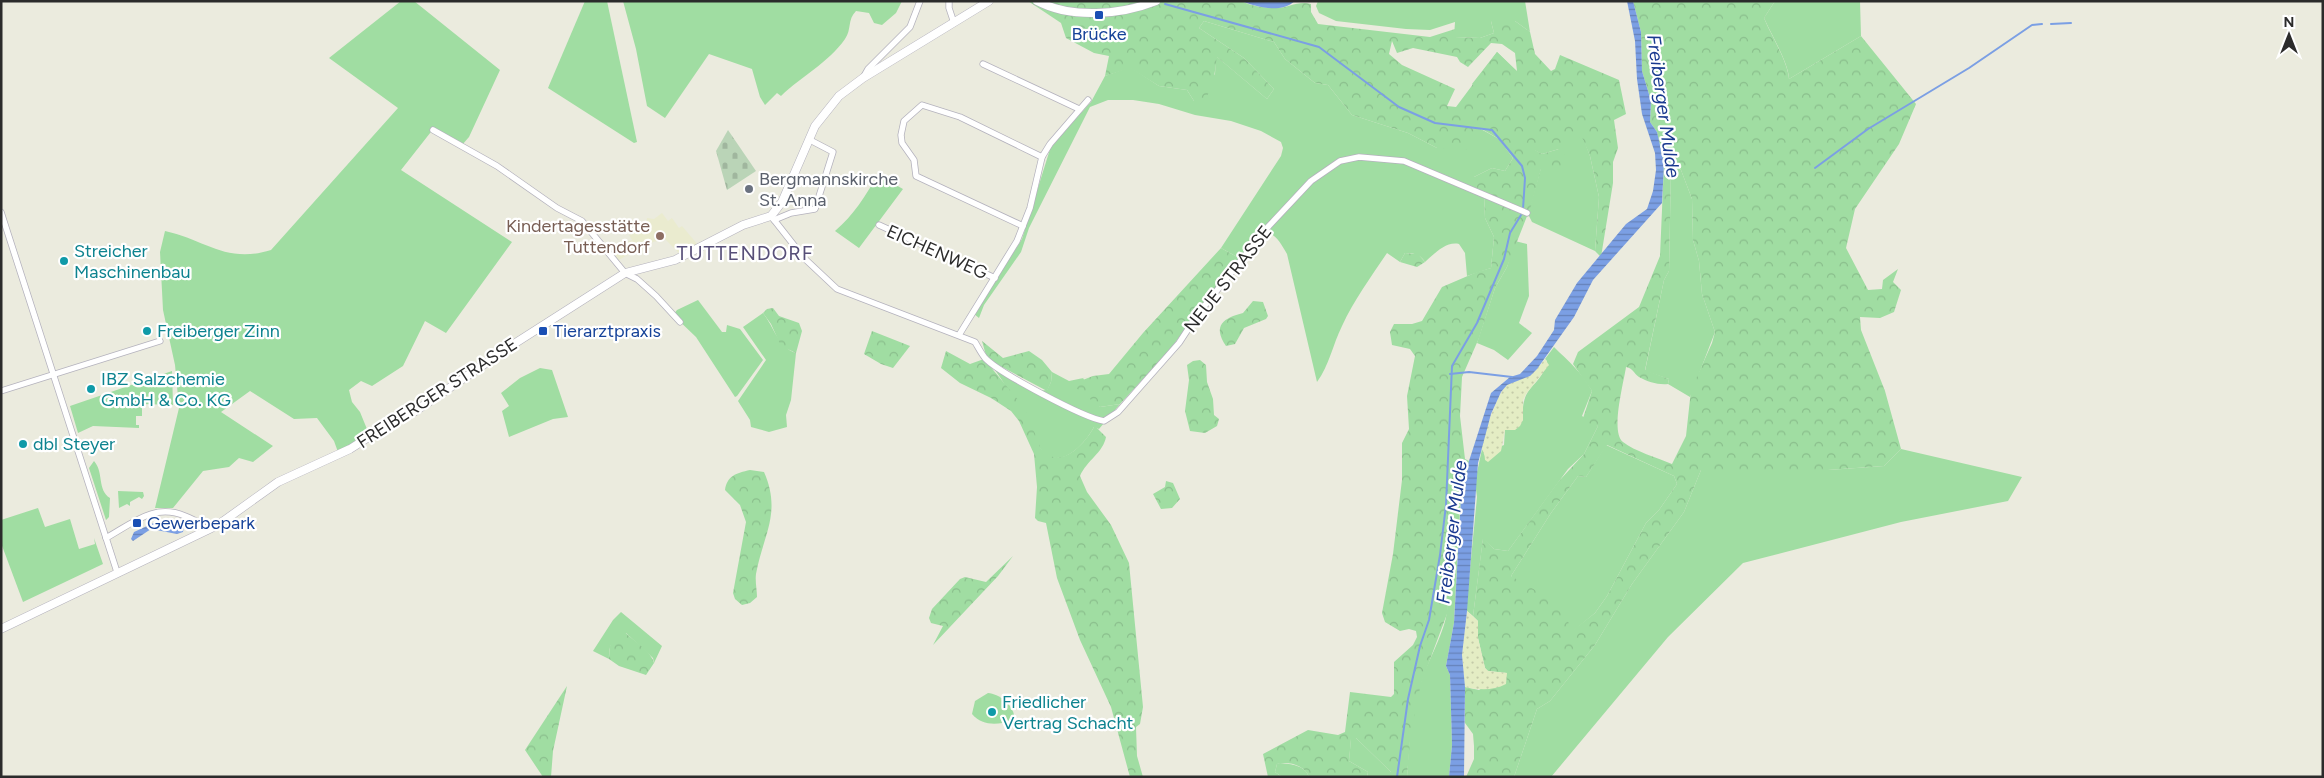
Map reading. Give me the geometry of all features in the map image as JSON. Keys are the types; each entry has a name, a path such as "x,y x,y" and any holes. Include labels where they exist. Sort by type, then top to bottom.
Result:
{"street":[{"path":"863,78 868,69 910,27 920,1"},
{"path":"949,1 949,8 954,23"},
{"path":"772,218 782,202 822,114 838,96 863,78 989,1"},
{"path":"1037,1 1074,12 1126,10 1156,1"},
{"path":"983,64 1079,109"},
{"path":"772,218 804,258 837,288 959,335 1010,256 1023,226 1042,157 1050,144 1088,100"},
{"path":"1023,226 916,176 914,160 902,143 903,126 909,116 922,105 931,107 960,117 1042,157"},
{"path":"433,130 497,166 557,208 582,221 625,273 637,279 680,322"},
{"path":"772,218 815,209 833,152 810,140"},
{"name":"NEUE STRASSE","path":"959,335 974,342 984,357 997,368 1083,414 1104,421 1118,412 1179,343 1202,309 1266,228 1311,181 1340,161 1359,157 1404,161 1527,212"},
{"path":"1,212 117,572"},
{"name":"FREIBERGER STRASSE","path":"1,629 117,572 208,532 278,482 350,449 394,421 414,412 516,342 625,273 675,260 743,225 772,218"},
{"name":"EICHENWEG","path":"879,225 995,278"},
{"path":"1,391 160,341"},
{"path":"106,538 153,512 164,510 173,511 198,521 208,532"}],"shaded area":[{"name":"Kindertagesstätte Tuttendorf","path":"662,213 668,221 672,218 679,228 682,226 698,245 679,253 665,239 653,242 645,248 617,261 610,250 632,240 629,235 646,226 647,218 654,219"}],"green space":[{"path":"401,1 414,1 500,70 469,137 462,145 434,128 401,170 512,242 446,333 425,321 403,366 372,386 361,381 349,390 352,402 360,412 369,434 338,452 334,441 317,418 294,419 250,391 221,412 273,446 253,462 239,458 229,467 203,471 173,508 155,508 179,408 175,365 163,310 160,252 165,231 228,253 255,254 271,250 398,108 329,58"},
{"path":"585,1 607,1 637,142 634,143 548,88"},
{"path":"623,1 902,1 896,13 882,25 874,23 869,13 856,11 851,18 847,35 838,48 781,96 777,93 765,105 760,97 752,69 709,54 665,118 647,106 636,49"},
{"path":"1028,1 1241,1 1267,8 1307,3 1311,4 1311,12 1318,24 1430,37 1455,29 1455,37 1480,38 1494,33 1491,21 1505,19 1515,21 1530,32 1535,54 1551,71 1555,69 1560,55 1619,80 1626,114 1614,120 1618,148 1613,162 1613,183 1601,257 1595,251 1599,197 1590,156 1582,137 1535,150 1542,154 1559,149 1569,159 1560,172 1541,169 1531,206 1507,267 1495,288 1479,338 1462,377 1460,416 1465,459 1469,461 1461,498 1459,526 1455,530 1447,614 1422,681 1417,700 1410,741 1407,777 1391,777 1391,772 1356,738 1351,739 1349,761 1368,772 1367,777 1309,777 1304,769 1286,763 1277,764 1275,772 1282,777 1268,777 1263,754 1308,730 1338,735 1345,732 1350,692 1391,697 1394,694 1394,662 1413,645 1417,637 1416,631 1409,629 1400,631 1385,622 1382,613 1393,554 1402,480 1402,443 1409,429 1407,396 1415,356 1410,349 1392,345 1390,332 1394,324 1412,324 1422,321 1442,287 1491,268 1494,237 1485,218 1484,192 1470,187 1474,177 1492,168 1505,171 1513,158 1499,139 1480,128 1466,150 1437,148 1408,133 1352,115 1328,85 1315,83 1285,59 1274,42 1204,21 1199,28 1244,58 1274,89 1267,99 1217,57 1209,93 1201,103 1194,101 1187,90 1159,86 1130,68 1105,76 1109,56 1094,53 1066,38 1061,23","holes":["1392,41 1397,53 1413,48 1457,57 1460,62 1468,67 1491,43 1502,44 1515,53 1517,71 1497,52 1456,107 1447,106 1455,89 1402,65 1389,54"]},
{"path":"1318,1 1525,1 1530,32 1515,21 1491,21 1494,33 1480,38 1454,37 1455,22 1430,30 1336,21 1319,13 1316,6"},
{"path":"1633,1 1775,1 1764,18 1782,57 1789,79 1861,36 1916,104 1899,144 1855,209 1846,248 1868,290 1882,289 1883,280 1898,269 1893,282 1901,290 1894,312 1880,318 1860,317 1861,330 1885,391 1901,449 1884,466 1828,470 1701,470 1684,512 1632,584 1595,645 1550,701 1537,709 1514,777 1466,777 1474,759 1474,746 1473,734 1465,723 1465,687 1479,690 1507,673 1488,671 1485,668 1478,638 1478,621 1473,616 1483,538 1494,549 1508,551 1558,482 1584,454 1598,426 1582,421 1592,391 1573,364 1578,352 1639,307 1660,256 1664,163 1657,132 1650,122 1651,101 1642,71 1641,32","holes":["1675,164 1681,170 1692,199 1693,240 1699,261 1702,294 1715,332 1691,390 1686,436 1672,464 1623,442 1619,437 1618,418 1626,367 1646,380 1657,384 1668,384 1669,379 1645,370 1664,280 1669,271 1671,168","1607,445 1674,476 1677,484 1659,510 1646,523 1607,596 1595,613 1572,631 1561,605 1511,576 1551,513 1578,476 1586,477"]},
{"path":"1775,1 1860,1 1861,36 1789,79 1783,57 1764,18"},
{"path":"1204,21 1274,42 1285,59 1315,83 1328,85 1352,115 1408,133 1437,148 1479,128 1499,139 1513,158 1505,171 1492,168 1474,177 1484,192 1485,218 1494,237 1491,268 1467,276 1465,253 1459,244 1445,246 1425,262 1421,257 1405,253 1400,262 1387,253 1347,316 1325,369 1317,382 1287,254 1280,242 1271,234 1262,230 1239,258 1221,248 1281,156 1283,148 1281,142 1261,131 1231,121 1195,115 1159,104 1133,100 1108,100 1090,107 1029,228 1021,252 984,305 979,318 974,314 1022,239 1051,146 1091,102 1105,76 1130,67 1159,86 1187,90 1194,101 1215,74 1216,56 1267,99 1274,89 1244,58 1199,28"},
{"path":"1497,52 1517,72 1578,124 1590,156 1599,197 1595,251 1532,222 1528,214 1541,168 1559,149 1542,154 1534,150 1472,84"},
{"path":"728,130 756,171 727,190 716,151"},
{"path":"1674,164 1681,170 1692,199 1693,240 1699,261 1702,294 1715,332 1690,397 1668,384 1669,379 1645,371 1664,280 1669,271 1671,168"},
{"path":"878,175 903,189 859,248 835,231 854,212"},
{"path":"1515,241 1527,244 1529,296 1519,323 1532,333 1508,360 1494,350 1477,343 1495,288 1507,267"},
{"path":"1221,248 1239,258 1168,352 1120,404 1100,407 1075,387 1075,383 1093,376 1109,374 1143,333"},
{"path":"1405,253 1418,254 1425,262 1417,267 1400,262"},
{"path":"698,300 722,332 726,332 727,325 740,329 763,360 735,397 696,337 673,315 677,310"},
{"path":"1253,301 1263,302 1268,316 1266,319 1244,328 1235,344 1226,346 1220,333 1222,324 1230,317 1243,313"},
{"path":"773,308 779,316 799,323 802,331 796,353 781,346 771,324 763,313 767,309"},
{"path":"763,313 785,346 796,353 791,400 786,415 787,427 769,432 751,427 750,420 738,401 766,360 743,327"},
{"path":"872,331 910,346 893,368 881,364 864,354"},
{"path":"982,341 1003,358 1029,351 1042,360 1052,372 1051,382 1047,391 987,359"},
{"path":"1554,347 1579,372 1592,391 1582,416 1598,426 1584,454 1568,469 1508,551 1494,549 1483,539 1473,616 1467,611 1467,600 1477,497 1475,482 1482,449 1485,453 1504,445 1505,429 1511,429 1523,420 1525,399 1544,370 1547,361 1545,359"},
{"path":"946,351 970,364 984,359 1025,408 1041,449 1048,455 1056,457 1071,453 1078,448 1094,427 1106,437 1102,448 1080,476 1087,492 1111,525 1129,563 1143,707 1140,724 1136,727 1137,756 1143,777 1130,777 1111,707 1080,640 1057,578 1046,523 1035,518 1037,487 1034,454 1019,421 1011,411 991,398 960,383 941,368"},
{"path":"1200,360 1206,365 1207,382 1213,399 1214,415 1219,419 1217,426 1205,433 1190,431 1185,411 1189,380 1187,365 1193,361"},
{"path":"540,368 552,370 568,417 553,419 509,437 502,411 509,406 501,393 520,378"},
{"path":"995,370 1036,391 1047,390 1051,382 1052,372 1069,381 1083,378 1100,407 1120,404 1099,429 1094,427 1086,440 1074,451 1060,458 1052,457 1045,454 1040,448 1013,398"},
{"path":"172,371 173,405 142,404 142,416 136,416 136,425 139,425 139,428 93,426 78,433 70,406"},
{"path":"1606,445 1674,476 1677,484 1659,510 1646,523 1607,596 1595,613 1572,632 1511,576 1551,513 1578,476 1586,477"},
{"path":"1901,449 2022,477 2008,501 1901,522 1743,563 1668,637 1551,777 1514,777 1537,709 1550,701 1595,645 1632,584 1684,512 1701,470 1828,470 1884,466"},
{"path":"94,461 99,470 103,490 110,498 109,517 106,520 89,468"},
{"path":"750,470 764,472 769,487 771,512 756,574 757,597 750,603 742,605 735,599 733,593 746,522 740,505 725,490 730,478 740,472"},
{"path":"1166,481 1173,483 1180,499 1172,508 1161,509 1153,494 1165,487"},
{"path":"118,491 143,492 144,496 142,499 139,497 130,502 130,506 127,504 119,508"},
{"path":"38,508 45,527 70,519 79,549 95,544 94,538 103,564 23,602 1,543 1,520"},
{"path":"1459,526 1454,623 1446,666 1450,675 1452,745 1449,777 1407,777 1415,703 1422,679 1446,619 1450,553 1455,532"},
{"path":"1013,556 998,576 933,645 943,626 931,623 929,618 932,609 960,579 965,577 986,582"},
{"path":"621,612 662,646 654,663 653,658 626,633 612,643 609,659 593,651 613,620"},
{"path":"615,629 622,629 645,649 652,658 654,663 646,675 619,666 609,659 610,643"},
{"path":"567,686 553,751 551,777 543,777 525,750"},
{"path":"988,693 996,695 1008,703 1014,715 1011,721 990,724 980,721 972,714 975,701"},
{"path":"1351,738 1356,738 1391,772 1391,777 1367,777 1368,772 1349,761"},
{"path":"1277,764 1301,768 1309,777 1282,777 1275,772"}],"sand":[{"path":"1545,359 1549,365 1523,400 1523,420 1520,426 1515,430 1505,430 1501,451 1488,462 1485,460 1482,444 1491,415 1500,396 1507,385 1531,373"},
{"path":"1467,611 1478,621 1478,638 1485,668 1488,671 1507,673 1506,684 1486,689 1465,687 1462,655"}],"water":[{"path":"1241,1 1295,1 1282,7 1268,8"},
{"path":"1627,1 1633,1 1641,32 1642,71 1651,101 1650,122 1657,132 1664,163 1662,203 1593,280 1574,317 1537,369 1530,376 1507,385 1501,392 1491,414 1478,463 1462,655 1465,687 1464,777 1449,777 1452,745 1450,675 1446,666 1454,623 1461,498 1469,461 1491,393 1510,377 1520,374 1537,356 1554,330 1555,320 1577,283 1626,224 1647,209 1653,191 1656,170 1655,153 1642,114 1637,79 1635,41"},
{"path":"166,520 184,526 183,532 177,534 151,529 133,541 131,539 134,532 158,521"}],"waterway":[{"path":"1165,4 1319,47 1399,107 1435,123 1492,130 1522,166 1525,178 1523,209"},
{"path":"2051,24 2071,23"},
{"path":"1815,168 1868,129 1969,68 2032,25 2042,24"},
{"name":"Freiberger Mulde","path":"1397,777 1408,699 1420,646 1429,620 1440,555 1446,505 1452,366 1477,323 1504,259 1510,233 1521,215"},
{"path":"1450,374 1469,372 1512,377"}],"place":[{"name":"Brücke","path":"1099,15"},
{"name":"Bergmannskirche St. Anna","path":"749,189"},
{"name":"Kindertagesstätte Tuttendorf","path":"660,236"},
{"name":"Streicher Maschinenbau","path":"64,261"},
{"name":"Freiberger Zinn","path":"147,331"},
{"name":"Tierarztpraxis","path":"543,331"},
{"name":"IBZ Salzchemie GmbH & Co. KG","path":"91,389"},
{"name":"dbl Steyer","path":"23,444"},
{"name":"Gewerbepark","path":"137,523"},
{"name":"Friedlicher Vertrag Schacht","path":"992,712"}],"district":[{"name":"TUTTENDORF","path":"745,253"}]}
